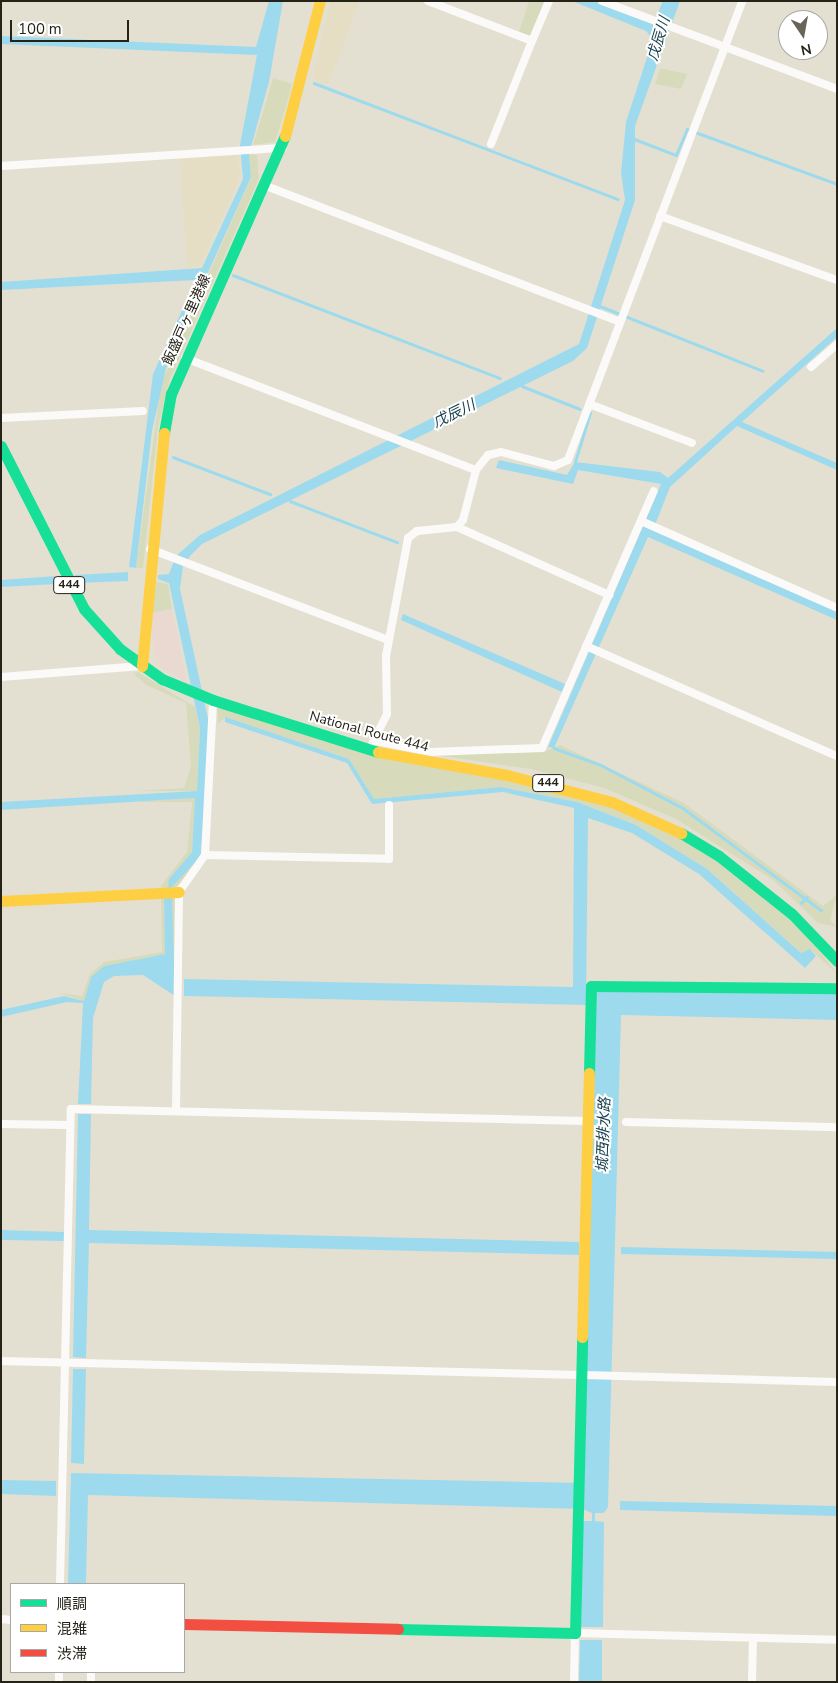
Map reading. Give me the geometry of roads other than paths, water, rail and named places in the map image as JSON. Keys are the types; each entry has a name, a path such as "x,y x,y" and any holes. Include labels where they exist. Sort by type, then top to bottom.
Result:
{"main road":[{"name":"飯盛戸ヶ里港線","path":"142,666 150,549 166,417 185,358 282,148 320,1"},
{"name":"National Route 444","path":"1,446 84,610 142,666 180,688 214,700 373,746 555,785 612,802 672,828 761,886 836,954"},
{"path":"1,901 179,892"},
{"path":"185,1624 586,1633 577,1512 583,1375 591,986 837,988"}],"street":[{"path":"428,1 532,41"},
{"path":"491,144 549,1"},
{"path":"602,1 837,89"},
{"path":"457,527 468,510 476,470 488,455 501,452 563,464 589,404 742,1"},
{"path":"1,166 252,148 282,148"},
{"path":"266,186 587,310 604,316 621,318"},
{"path":"660,216 837,280"},
{"path":"811,366 837,344"},
{"path":"185,358 476,470"},
{"path":"589,404 692,443"},
{"path":"1,418 143,412"},
{"path":"609,595 457,527 417,531 408,538 388,640 387,714 373,746 431,752 542,748 586,646 609,595 654,491"},
{"path":"641,521 837,608"},
{"path":"150,549 388,640"},
{"path":"586,646 837,756"},
{"path":"1,677 142,666"},
{"path":"176,1111 179,892 206,855 214,700"},
{"path":"206,855 389,859 390,805"},
{"path":"60,1583 69,1125 71,1109 587,1121"},
{"path":"626,1122 837,1127"},
{"path":"1,1124 69,1125"},
{"path":"1,1361 837,1382"},
{"path":"574,1682 586,1633 837,1640"},
{"path":"752,1682 753,1638"}],"water":[{"path":"269,1 283,1 269,82 249,154 251,177 167,364 152,431 136,568 129,567 153,374 196,280 1,290 1,282 202,268 243,179 240,145 257,55 1,44 1,36 256,47"},
{"name":"戊辰川","path":"572,1 594,1 653,24 663,1 680,1 635,126 635,200 587,348 573,361 202,544 191,555 183,566 180,589 210,728 201,856 172,887 168,888 169,879 192,852 195,798 1,810 1,802 197,791 200,728 169,583 158,579 158,575 169,574 176,556 200,535 579,344 625,200 621,173 626,122 653,39 646,31"},
{"path":"837,328 837,337 742,422 837,463 837,470 737,426 670,487 653,530 837,611 837,620 648,537 554,748 548,747 661,484 578,470 573,484 496,468 499,460 567,475 575,462 660,472 668,478"},
{"path":"128,572 128,581 76,583 75,575"},
{"path":"56,576 57,584 1,587 1,580"},
{"path":"403,614 565,684 562,692 401,620"},
{"path":"225,717 349,759 374,799 501,787 577,802 636,825 707,869 801,953 810,949 816,956 805,968 699,874 632,833 588,818 586,1005 184,996 184,979 573,987 574,808 503,792 372,804 347,763 225,722"},
{"path":"172,896 175,996 143,975 114,976 104,982 93,1018 91,1104 78,1104 83,1003 67,1002 1,1017 1,1010 64,996 84,1001 91,977 104,966 165,954 164,897"},
{"name":"城西排水路","path":"596,989 837,994 837,1020 621,1015 608,1507 604,1513 595,1513 595,1521 604,1522 603,1627 581,1627 582,1521 592,1521 592,1513 582,1509 88,1495 86,1583 68,1583 71,1473 583,1483"},
{"path":"78,1114 91,1114 89,1230 579,1242 579,1255 89,1243 86,1358 73,1357"},
{"path":"1,1230 64,1232 64,1241 1,1240"},
{"path":"621,1247 837,1252 837,1259 621,1254"},
{"path":"73,1369 86,1369 84,1464 71,1463"},
{"path":"1,1480 56,1481 56,1496 1,1494"},
{"path":"620,1501 837,1506 837,1516 620,1510"},
{"path":"580,1640 602,1640 602,1682 579,1682"}],"waterway":[{"path":"314,83 618,199"},
{"path":"632,138 676,155 687,129 837,184"},
{"path":"233,275 500,378"},
{"path":"600,306 763,371"},
{"path":"522,386 580,409"},
{"path":"575,462 590,413"},
{"path":"173,457 270,494"},
{"path":"290,501 397,542"},
{"path":"554,748 601,765 683,808 821,910"},
{"path":"801,903 807,897"}]}
